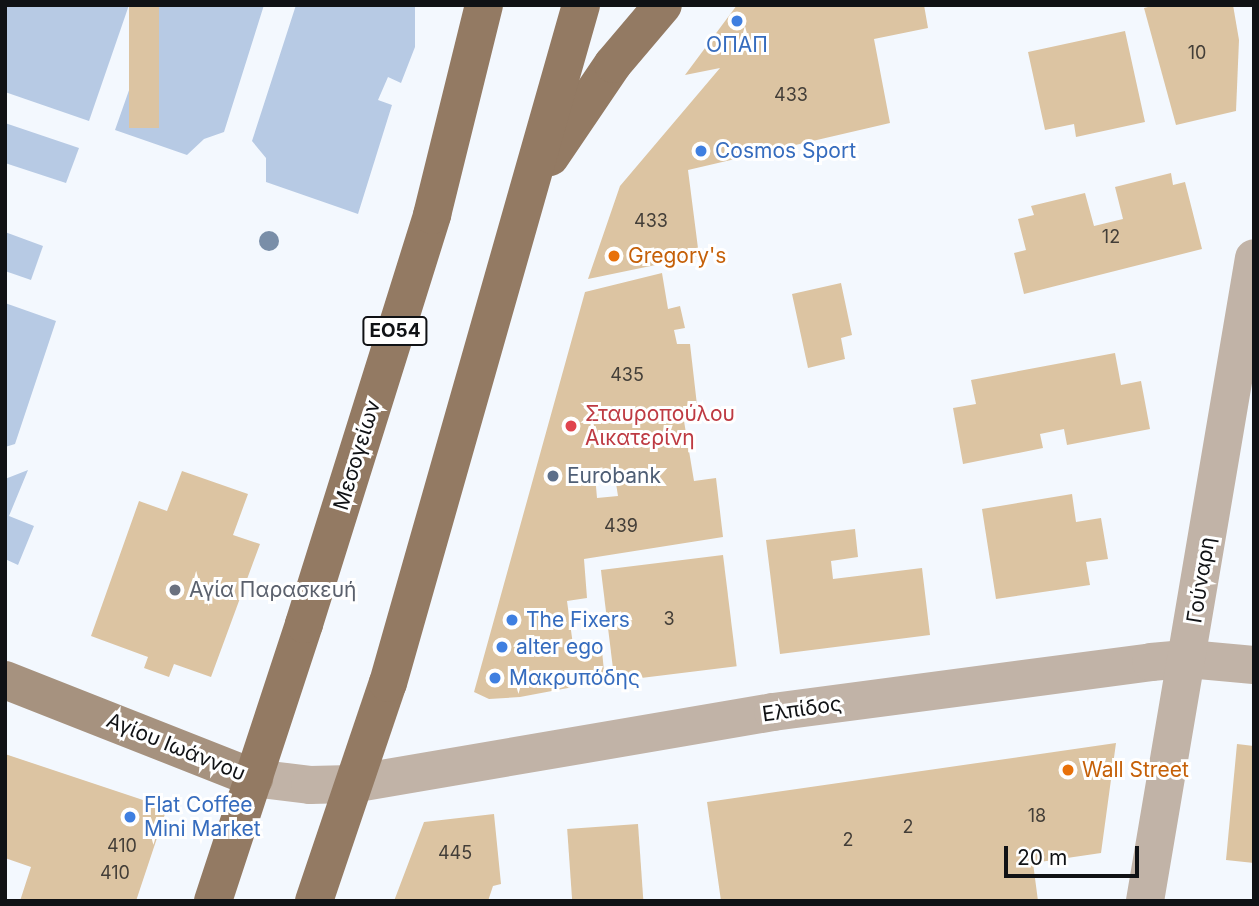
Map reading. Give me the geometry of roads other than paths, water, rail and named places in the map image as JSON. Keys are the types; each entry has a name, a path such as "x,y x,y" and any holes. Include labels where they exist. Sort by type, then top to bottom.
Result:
{"main road":[{"name":"Μεσογείων","path":"214,901 432,215 484,5"},
{"path":"314,901 388,683 581,5"},
{"path":"527,191 613,64 663,5"}],"street":[{"name":"Γούναρη","path":"1145,901 1254,258"},
{"name":"Ελπίδος","path":"352,784 773,712 1188,659 1254,665"},
{"name":"Αγίου Ιωάννου","path":"5,680 254,778 310,785 352,784"}],"place":[{"name":"ΟΠΑΠ","path":"737,21"},
{"name":"Cosmos Sport","path":"701,151"},
{"name":"Gregory's","path":"614,256"},
{"name":"Σταυροπούλου Αικατερίνη","path":"571,426"},
{"name":"Eurobank","path":"553,476"},
{"name":"Αγία Παρασκευή","path":"175,590"},
{"name":"The Fixers","path":"512,620"},
{"name":"alter ego","path":"502,647"},
{"name":"Μακρυπόδης","path":"495,678"},
{"name":"Wall Street","path":"1068,770"},
{"name":"Flat Coffee Mini Market","path":"130,817"}]}
